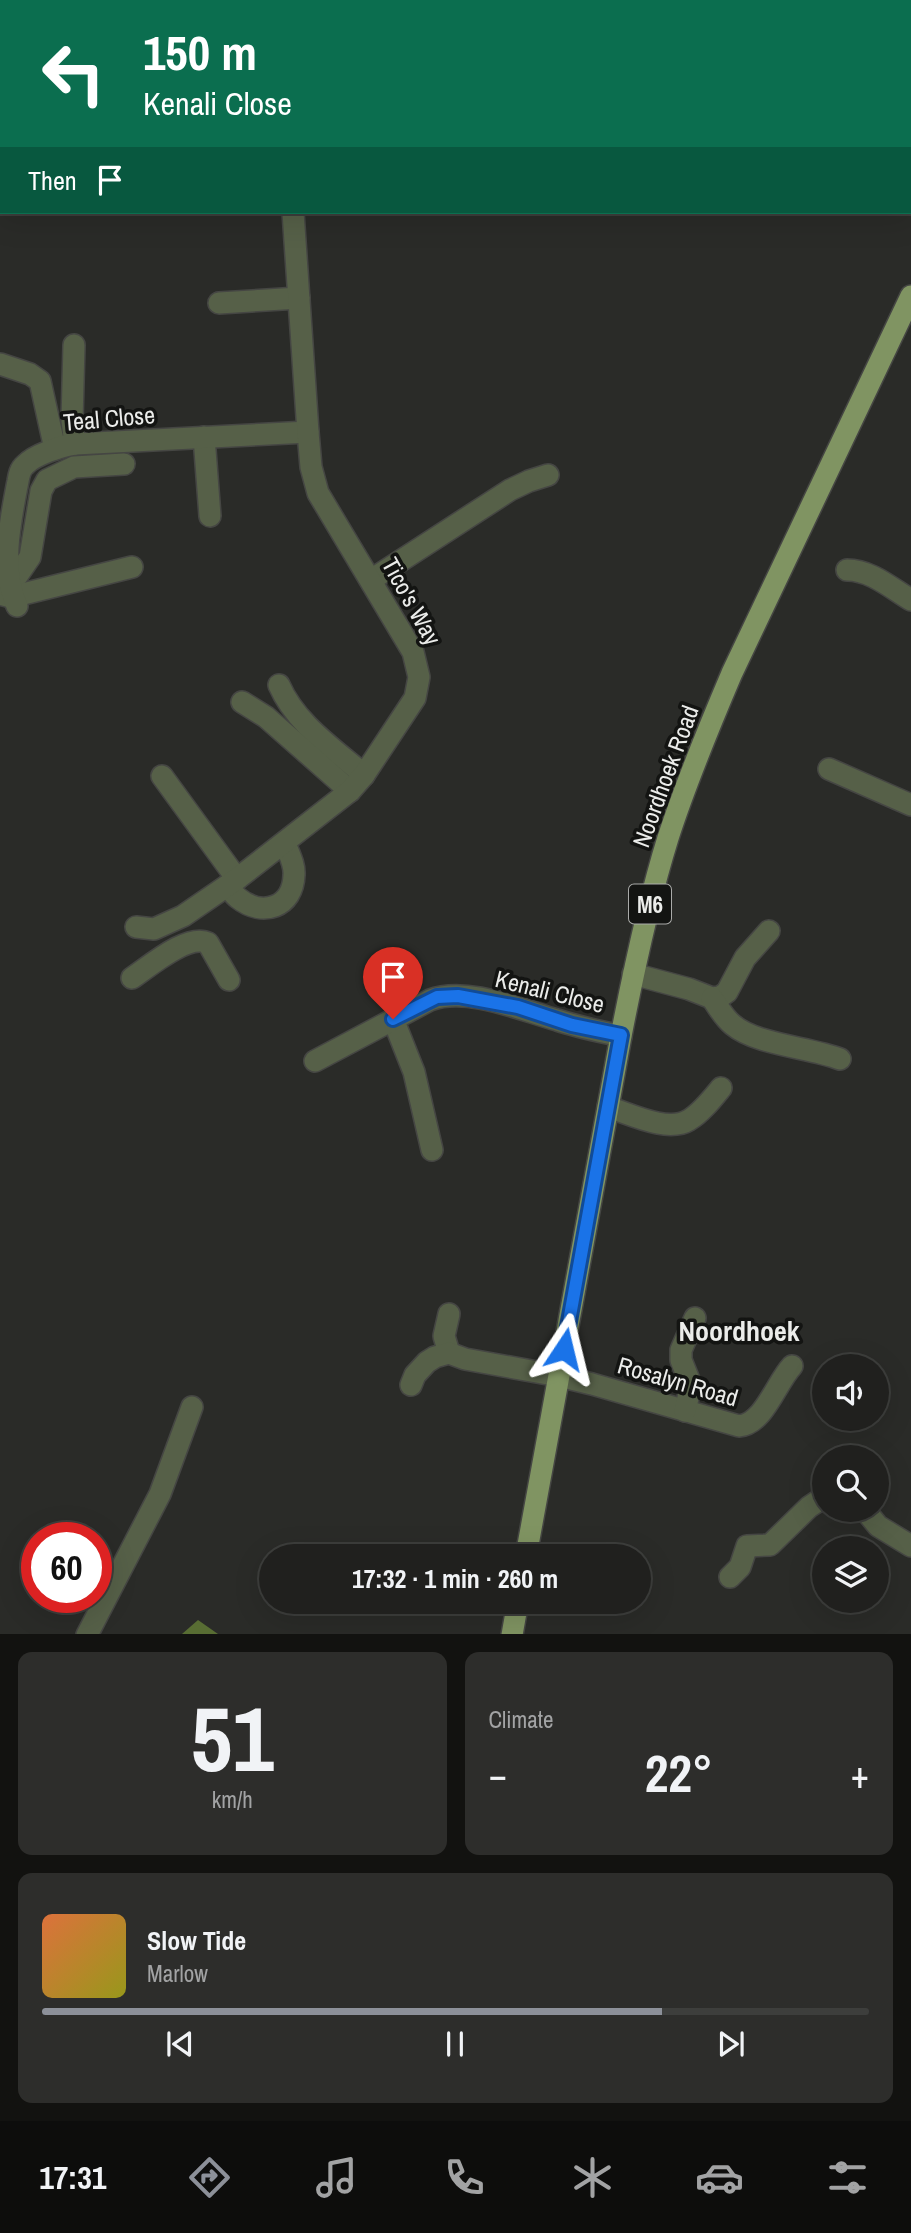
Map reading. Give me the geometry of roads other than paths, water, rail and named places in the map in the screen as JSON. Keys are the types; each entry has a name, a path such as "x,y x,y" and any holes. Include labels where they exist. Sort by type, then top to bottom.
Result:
{"main road":[{"name":"Noordhoek Road","path":"528,1544 633,974 668,840 705,737 765,603 911,296"},
{"path":"512,1634 516,1614"}],"street":[{"name":"Tico's Way","path":"136,927 154,929 174,921 285,843 357,783 411,705 418,688 419,677 413,652 318,493 311,467 293,214"},
{"path":"219,303 299,298"},
{"path":"65,446 72,421 74,345"},
{"path":"0,364 30,374 40,381 65,446"},
{"name":"Teal Close","path":"8,594 2,563 20,471 28,462 65,446 308,432"},
{"path":"204,437 210,516"},
{"path":"8,594 30,557 41,491 47,480 74,467 124,464"},
{"path":"371,580 510,490 548,475"},
{"path":"8,594 132,567"},
{"path":"847,570 858,570 869,575 911,600"},
{"path":"279,685 302,722 357,783"},
{"path":"242,702 357,783"},
{"path":"829,769 911,805"},
{"path":"162,776 232,882 239,898 247,903 270,908 286,900 294,870 285,843"},
{"path":"174,921 186,943"},
{"path":"633,974 712,998 720,997 727,992 745,958 769,930"},
{"path":"132,978 195,940 208,943 229,981"},
{"name":"Kenali Close","path":"315,1061 437,997 458,996 518,1007 572,1025 621,1035"},
{"path":"712,998 725,1017 739,1029 763,1039 840,1059"},
{"path":"393,1019 414,1072 432,1150"},
{"path":"608,1107 663,1124 675,1125 690,1120 721,1088"},
{"path":"411,1385 415,1375 427,1362 441,1354 449,1353 444,1336 449,1314"},
{"path":"685,1411 691,1385 681,1360 681,1350 695,1318"},
{"name":"Rosalyn Road","path":"449,1353 465,1359 559,1376 733,1426 746,1426 760,1416 778,1383 792,1366"},
{"path":"88,1634 160,1494 192,1407"},
{"path":"730,1577 740,1567 747,1546 770,1545 812,1505"},
{"path":"875,1522 911,1546"}],"district":[{"name":"Noordhoek","path":"739,1331"}]}
